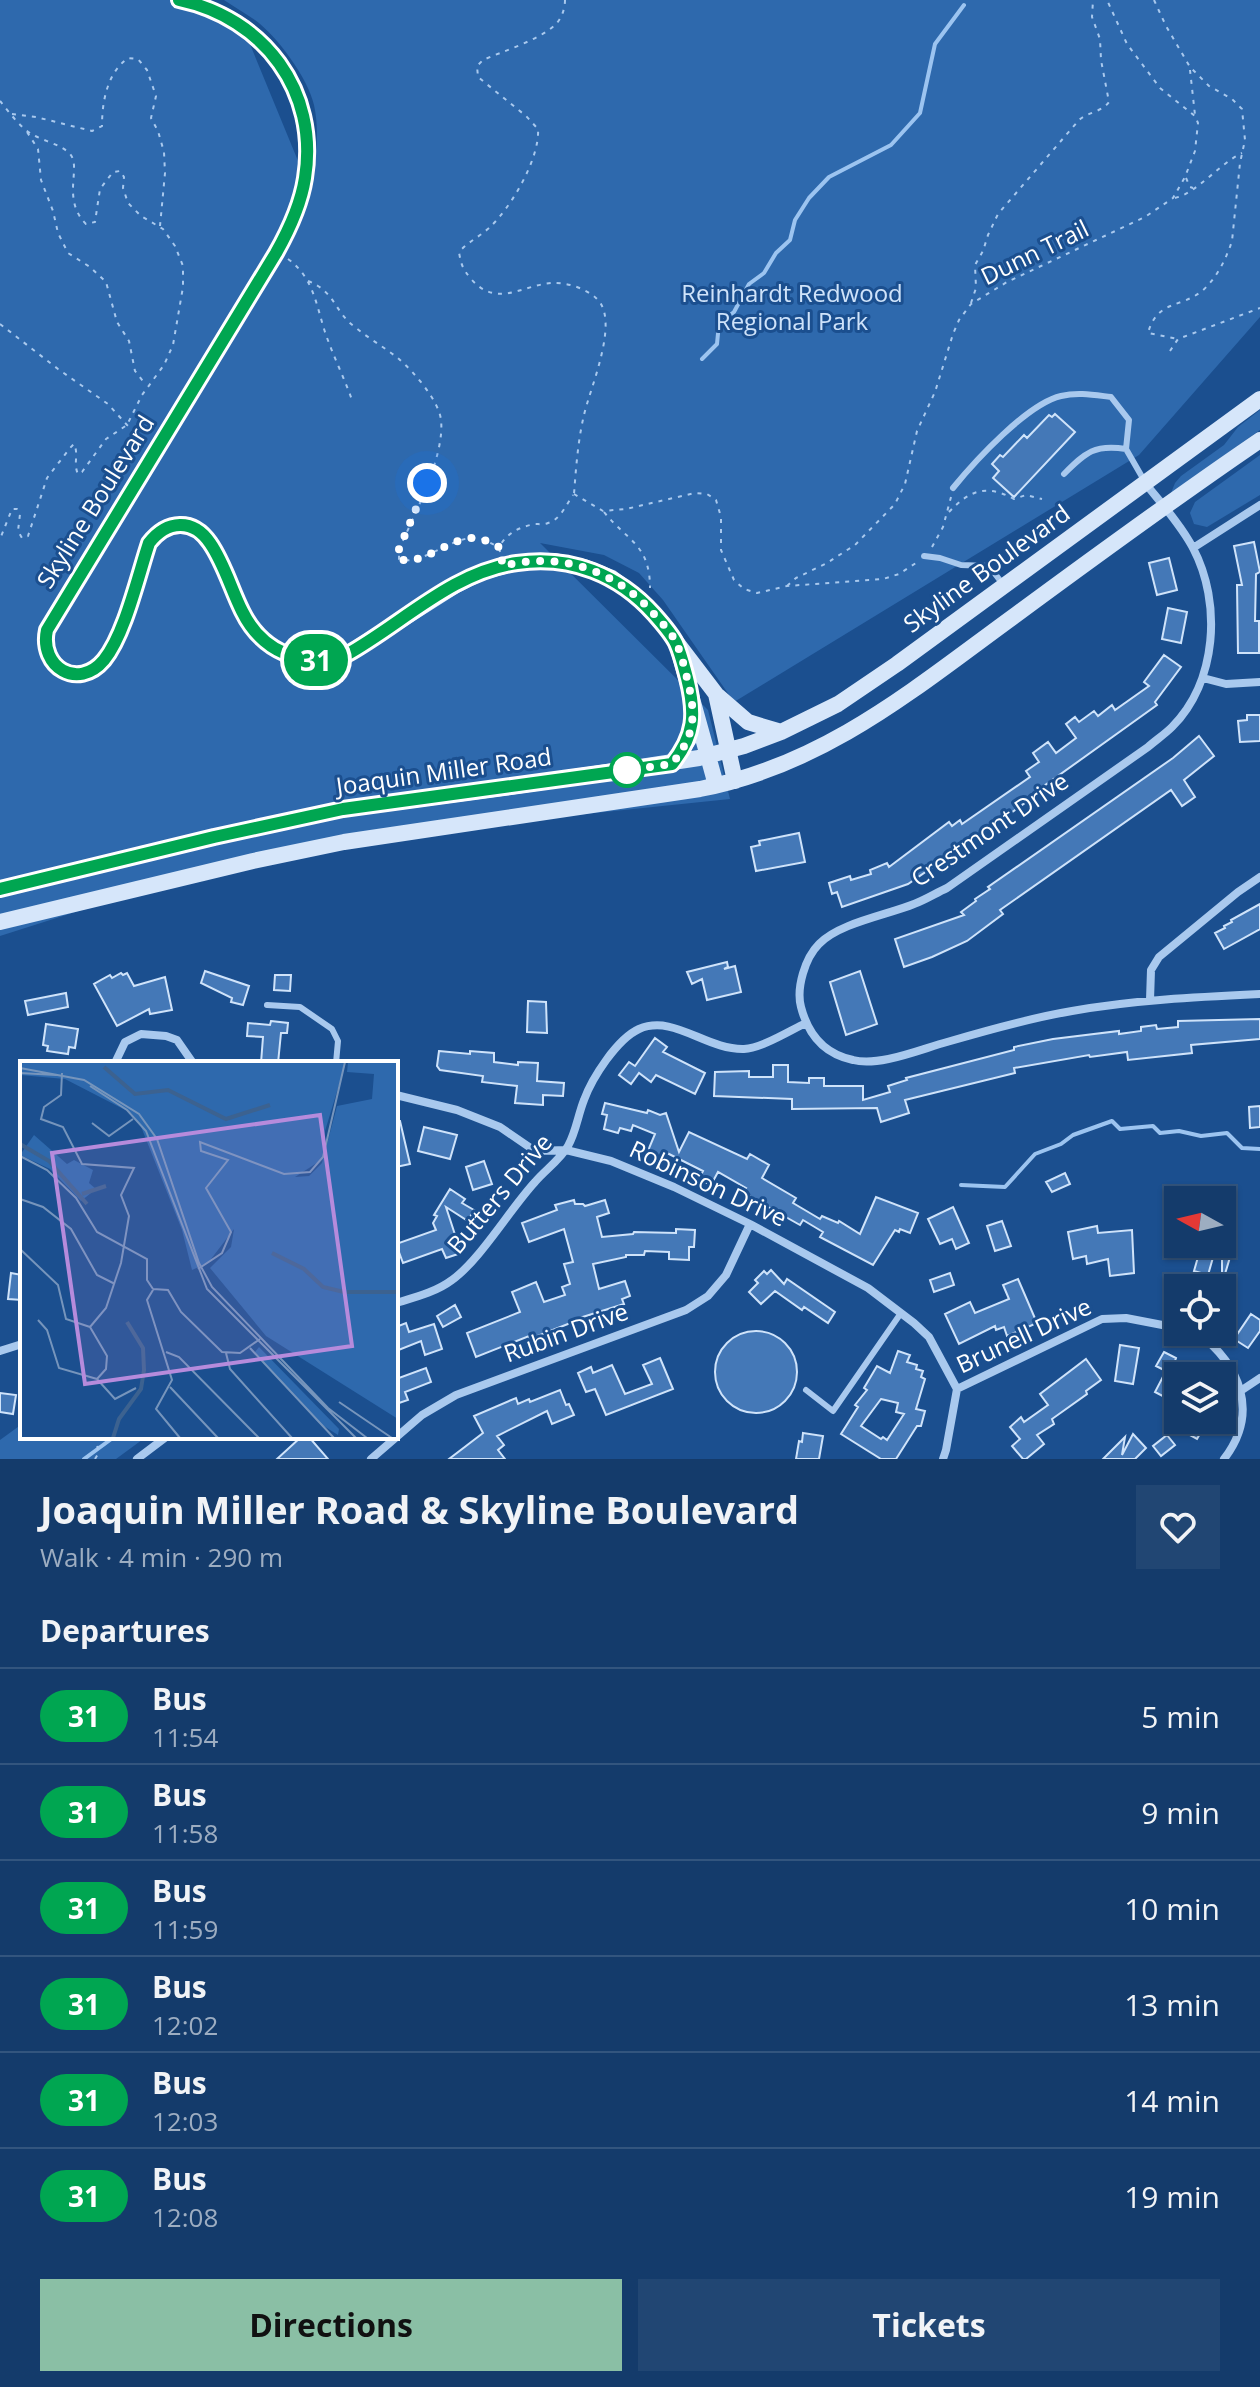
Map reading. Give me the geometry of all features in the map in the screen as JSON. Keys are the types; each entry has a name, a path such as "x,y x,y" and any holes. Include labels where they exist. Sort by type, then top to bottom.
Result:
{"main road":[{"name":"Skyline Boulevard","path":"179,0 222,14 255,35 275,55 291,81 303,119 307,148 305,178 290,227 276,253 47,630 44,641 53,662 68,673 87,673 103,661 119,632 149,543 170,525 186,524 203,533 212,545 248,623 267,644 305,660 346,655 456,585 482,572 516,563 555,561 584,567 612,578 642,601 716,694 735,781"},
{"name":"Skyline Boulevard","path":"709,756 781,732 838,704 1260,399"},
{"path":"0,922 238,864 344,842 716,785 790,762 844,736 909,693 1164,506 1260,440"},
{"name":"Skyline Boulevard","path":"676,643 716,785"},
{"path":"716,694 748,722 781,732"},
{"path":"672,764 689,739 693,702"},
{"name":"Joaquin Miller Road","path":"0,889 225,834 343,809 672,764 709,756"}],"street":[{"name":"Crestmont Drive","path":"806,1023 800,1001 801,982 819,944 838,931 916,903 947,888 1148,747 1173,726 1193,698 1203,678 1211,629 1211,605 1206,581 1193,548 1145,482"},
{"path":"1193,548 1260,505"},
{"path":"1203,678 1226,684 1260,682"},
{"path":"1150,1000 1151,970 1159,957 1260,877"},
{"path":"806,1023 813,1036 832,1054 856,1061 870,1061 885,1060 1069,1011 1150,1000 1260,994"},
{"name":"Butters Drive","path":"398,1302 432,1292 454,1279 478,1253 536,1180 566,1150 591,1083 612,1052 638,1029 662,1024 712,1045 748,1049 806,1023"},
{"path":"116,1061 125,1042 141,1034 177,1040 192,1061"},
{"name":"Robinson Drive","path":"398,1095 457,1110 500,1127 535,1151 566,1150 611,1161 750,1224 868,1288 901,1313 929,1337 957,1389"},
{"name":"Rubin Drive","path":"398,1436 422,1415 456,1395 686,1310 708,1296 726,1275 750,1224"},
{"name":"Brunell Drive","path":"943,1459 957,1389 1102,1319 1126,1318 1164,1325"},
{"path":"0,1351 20,1345"},
{"path":"1214,1346 1222,1353 1242,1390 1244,1406 1235,1445 1224,1459"},
{"path":"1242,1390 1260,1378"},
{"path":"137,1459 163,1439"},
{"name":"Rubin Drive","path":"371,1459 394,1439"}],"lane":[{"path":"953,488 973,463 1037,407 1058,396 1085,393 1111,397 1129,420 1126,449 1145,482"},
{"path":"1064,474 1093,449 1109,446 1126,449"},
{"path":"924,556 961,565 989,566 1004,586"},
{"path":"267,1005 300,1007 332,1029 338,1041 336,1061"},
{"path":"806,1390 833,1411 901,1313"}],"path":[{"path":"503,566 499,547 505,537 515,530 557,518 574,494 583,417 605,340 606,317 601,302 588,292 571,286 551,283 509,294 493,294 478,286 461,267 459,252 466,243 487,230 506,209 522,182 539,142 538,129 478,77 477,66 483,60 556,24 565,8 565,0"},
{"path":"971,304 975,293 975,265 998,214 1079,120 1085,114 1104,108 1109,102 1100,39 1092,17 1093,0"},
{"path":"1107,0 1127,44 1160,88 1195,116"},
{"path":"1154,0 1190,67 1209,86 1232,99 1242,109 1245,128 1232,241 1220,268 1204,289 1162,310 1150,325 1148,333 1178,339 1260,308"},
{"path":"11,114 92,131 102,126 104,97 120,64 128,58 138,59 147,70 156,96 151,118 164,152 160,227"},
{"name":"Dunn Trail","path":"787,586 855,545 895,504 905,484 917,431 935,392 953,334 971,304 1007,282 1117,232 1173,198 1185,177 1198,141 1190,67"},
{"path":"0,101 38,149 41,180 58,233 68,253 106,282 117,322 129,341 135,371 148,387"},
{"path":"0,539 12,509 17,509 20,514 18,531 22,538 28,536 47,478 74,444 78,474 106,439 127,425 173,345 183,287 183,266 175,246 160,227 141,216 128,203 123,188 124,177 120,171 113,172 100,189 95,222 86,224 79,217 71,189 75,164 70,154 26,131"},
{"path":"1173,198 1182,196 1243,152"},
{"path":"1185,177 1190,187 1194,188"},
{"path":"276,253 291,261 308,281 353,403"},
{"path":"308,281 327,291 349,323 401,360 419,379 441,417 441,435 435,460 399,549 399,559 418,558 470,537 485,539 499,547"},
{"path":"0,324 108,404 127,425 145,437 152,456"},
{"path":"1170,351 1178,339"},
{"name":"Dunn Trail","path":"603,511 626,509 695,493 707,494 716,500 721,517 721,550 734,580 744,589 757,593 787,586 883,579 899,574 924,556 936,540 948,513 953,488"},
{"name":"Dunn Trail","path":"948,513 962,499 982,491 999,491 1014,499 1026,495 1042,499"},
{"path":"574,494 603,511 643,554 650,570 650,588 642,601"},
{"path":"95,1459 98,1439"}],"green space":[{"name":"Reinhardt Redwood Regional Park","path":"0,0 178,0 238,15 310,190 317,137 311,94 273,36 224,0 1260,0 1260,317 1139,455 734,702 663,600 639,573 604,555 540,543 708,710 730,799 507,822 303,856 110,901 0,936"},
{"path":"1260,410 1260,430 1171,493 1181,476 1224,445 1238,427"},
{"path":"1260,455 1260,495 1207,527 1194,524 1190,513 1195,502"},
{"path":"20,1425 20,1439 143,1439 116,1459 0,1459 0,1440"}],"building":[{"path":"1055,414 1075,432 1014,497 993,478 999,471 992,464 1024,435 1027,438 1049,415 1052,417"},
{"path":"1254,542 1260,572 1256,574 1255,621 1259,621 1259,653 1238,653 1237,585 1242,585 1234,546"},
{"path":"1169,558 1177,590 1157,595 1149,563"},
{"path":"1168,608 1187,612 1181,643 1162,639"},
{"path":"1164,655 1181,667 1155,702 1157,705 1037,791 1039,793 908,884 842,907 837,892 832,894 829,883 850,876 851,880 871,874 870,870 887,863 889,867 949,822 952,826 960,820 962,824 1030,777 1026,771 1039,762 1033,753 1048,742 1056,753 1076,738 1066,724 1075,717 1079,722 1094,711 1098,716 1112,705 1115,710 1149,686 1144,682"},
{"path":"1247,715 1260,715 1260,741 1240,742 1238,721 1247,720"},
{"path":"1199,736 1214,756 1184,780 1195,797 1182,806 1171,790 1000,910 1003,914 967,941 904,967 895,939 964,915 961,912 990,889 988,887 1173,758"},
{"path":"799,833 805,862 756,871 751,847 760,845 759,841"},
{"path":"1260,904 1260,929 1224,949 1215,933"},
{"path":"727,962 728,967 724,969 735,966 741,992 707,1000 702,979 692,984 687,972"},
{"path":"205,971 249,986 243,1005 231,1002 232,998 201,983"},
{"path":"860,971 877,1024 846,1035 830,982"},
{"path":"127,973 134,986 165,977 172,1010 150,1014 149,1009 117,1026 94,984"},
{"path":"275,975 291,975 290,991 274,990"},
{"path":"66,993 68,1007 28,1015 25,1001"},
{"path":"528,1001 546,1002 547,1033 527,1032"},
{"path":"1260,1019 1260,1039 1191,1045 1192,1053 1128,1060 1127,1052 1089,1055 1014,1068 1015,1073 905,1100 909,1113 881,1122 877,1108 792,1109 792,1099 714,1096 715,1072 749,1071 749,1077 773,1077 773,1065 788,1065 788,1082 809,1083 809,1078 824,1078 824,1086 863,1086 863,1100 890,1092 888,1086 906,1078 1053,1039 1119,1031 1119,1034 1156,1025 1157,1029 1178,1027 1178,1021"},
{"path":"271,1021 288,1023 287,1033 281,1033 278,1061 261,1061 263,1037 247,1036 248,1023 270,1025"},
{"path":"46,1024 78,1029 75,1048 69,1047 68,1054 47,1051 48,1046 43,1045"},
{"path":"655,1038 667,1047 663,1052 705,1073 695,1094 656,1075 651,1082 639,1073 631,1084 619,1075 629,1062 635,1066"},
{"path":"439,1051 494,1053 494,1062 518,1065 518,1062 538,1063 537,1081 564,1083 563,1096 543,1095 543,1105 515,1103 517,1086 482,1082 483,1076 440,1070 437,1066"},
{"path":"605,1103 647,1113 648,1110 660,1115 666,1113 679,1152 689,1132 747,1159 750,1154 769,1165 762,1178 796,1198 793,1203 820,1219 822,1216 839,1221 860,1234 876,1197 918,1213 910,1233 895,1230 873,1265 820,1237 823,1232 803,1220 800,1225 761,1203 743,1192 746,1188 718,1172 711,1185 699,1179 703,1171 667,1153 664,1161 647,1153 655,1134 633,1125 631,1131 620,1128 618,1133 604,1129 607,1115 602,1114"},
{"path":"1260,1106 1260,1127 1250,1128 1249,1107"},
{"path":"398,1121 400,1121 410,1164 398,1167"},
{"path":"424,1127 457,1135 450,1159 418,1151"},
{"path":"484,1161 492,1184 473,1190 466,1167"},
{"path":"1065,1173 1070,1184 1052,1192 1046,1182"},
{"path":"450,1189 465,1199 462,1203 474,1210 468,1221 446,1207 461,1253 446,1258 442,1249 403,1263 398,1243 436,1230 433,1223 437,1216 434,1215"},
{"path":"574,1200 575,1204 585,1206 605,1200 609,1213 597,1217 602,1237 634,1232 695,1230 694,1247 689,1247 689,1260 669,1259 669,1252 645,1251 644,1255 626,1255 593,1264 599,1289 625,1281 630,1296 622,1299 624,1304 476,1357 467,1333 520,1312 512,1292 536,1282 544,1302 565,1295 562,1287 570,1284 564,1264 573,1262 564,1229 529,1242 522,1223 557,1210 555,1205"},
{"path":"953,1207 969,1243 956,1249 952,1239 940,1244 928,1219"},
{"path":"1002,1221 1011,1246 995,1251 987,1226"},
{"path":"1097,1226 1098,1233 1132,1230 1134,1273 1110,1276 1108,1259 1087,1264 1086,1256 1073,1259 1068,1232"},
{"path":"1198,1258 1213,1258 1208,1274 1194,1271"},
{"path":"1222,1258 1230,1258 1225,1274 1222,1274"},
{"path":"771,1270 784,1284 787,1279 835,1312 828,1323 775,1291 761,1304 749,1292 764,1271 767,1274"},
{"path":"11,1273 20,1275 20,1300 8,1299"},
{"path":"950,1273 954,1285 934,1292 930,1280"},
{"path":"1018,1279 1037,1323 1007,1336 1004,1327 996,1330 995,1326 959,1344 945,1314 970,1302 975,1313 1009,1299 1003,1285"},
{"path":"455,1305 461,1317 443,1327 437,1316"},
{"path":"1251,1314 1260,1320 1260,1331 1248,1348 1236,1340"},
{"path":"406,1323 409,1332 434,1324 442,1349 425,1355 421,1341 398,1350 398,1326"},
{"path":"748,1331 764,1331 779,1338 790,1349 797,1372 794,1388 785,1401 764,1413 748,1413 733,1406 722,1395 715,1380 715,1364 722,1349 733,1338"},
{"path":"1120,1345 1139,1348 1133,1384 1115,1381"},
{"path":"898,1351 910,1355 907,1362 923,1371 921,1377 925,1379 916,1409 925,1411 921,1426 917,1426 896,1459 881,1459 841,1434 877,1366 890,1373","holes":["881,1399 898,1403 896,1412 904,1414 887,1440 861,1426"]},
{"path":"1164,1352 1176,1358 1177,1362 1164,1362 1164,1370 1156,1366"},
{"path":"660,1358 673,1389 606,1415 595,1389 586,1392 578,1373 591,1367 593,1373 612,1365 625,1394 652,1384 643,1365"},
{"path":"1086,1359 1101,1380 1052,1419 1054,1424 1037,1435 1044,1444 1023,1459 1012,1446 1020,1439 1010,1427 1021,1417 1024,1422 1048,1405 1040,1394"},
{"path":"426,1368 431,1382 405,1392 408,1400 398,1403 398,1376 399,1378"},
{"path":"1164,1375 1164,1397 1155,1392"},
{"path":"560,1390 574,1415 552,1424 547,1411 497,1436 504,1445 498,1450 505,1459 449,1459 483,1433 474,1416 516,1398 518,1404 529,1399 530,1402"},
{"path":"0,1393 16,1395 13,1414 0,1412"},
{"path":"803,1433 823,1436 819,1459 796,1459"},
{"path":"1133,1434 1146,1448 1135,1459 1103,1459 1125,1437 1122,1455"},
{"path":"1167,1435 1175,1445 1161,1456 1153,1446"},
{"path":"299,1439 311,1439 328,1459 277,1459"}],"waterway":[{"path":"702,359 717,344 719,323 734,312 749,284 764,273 776,253 790,240 795,220 809,198 829,177 891,145 920,113 935,44 964,5"},
{"path":"961,1185 1005,1187 1035,1154 1061,1144 1073,1135 1112,1121 1120,1129 1153,1126 1160,1133 1179,1131 1201,1136 1227,1133 1242,1148 1260,1149"},
{"path":"84,1459 111,1439"}],"bus line":[{"name":"31","path":"0,889 343,809 672,764 689,739 692,728 693,702 685,670 676,643 665,627 642,601 612,578 584,567 555,561 516,563 482,572 456,585 346,655 305,660 291,657 267,644 248,623 212,545 203,533 186,524 170,525 149,543 119,632 103,661 87,673 77,674 60,669 53,662 44,641 56,612 287,234 305,178 307,148 301,111 291,81 275,55 236,21 209,8 179,0"}],"route":[{"path":"427,483 399,549 399,559 418,558 470,537 485,539 499,547 503,566 555,561 584,567 612,578 642,601 665,627 676,643 685,670 693,702 692,728 689,739 672,764 627,770"}]}
